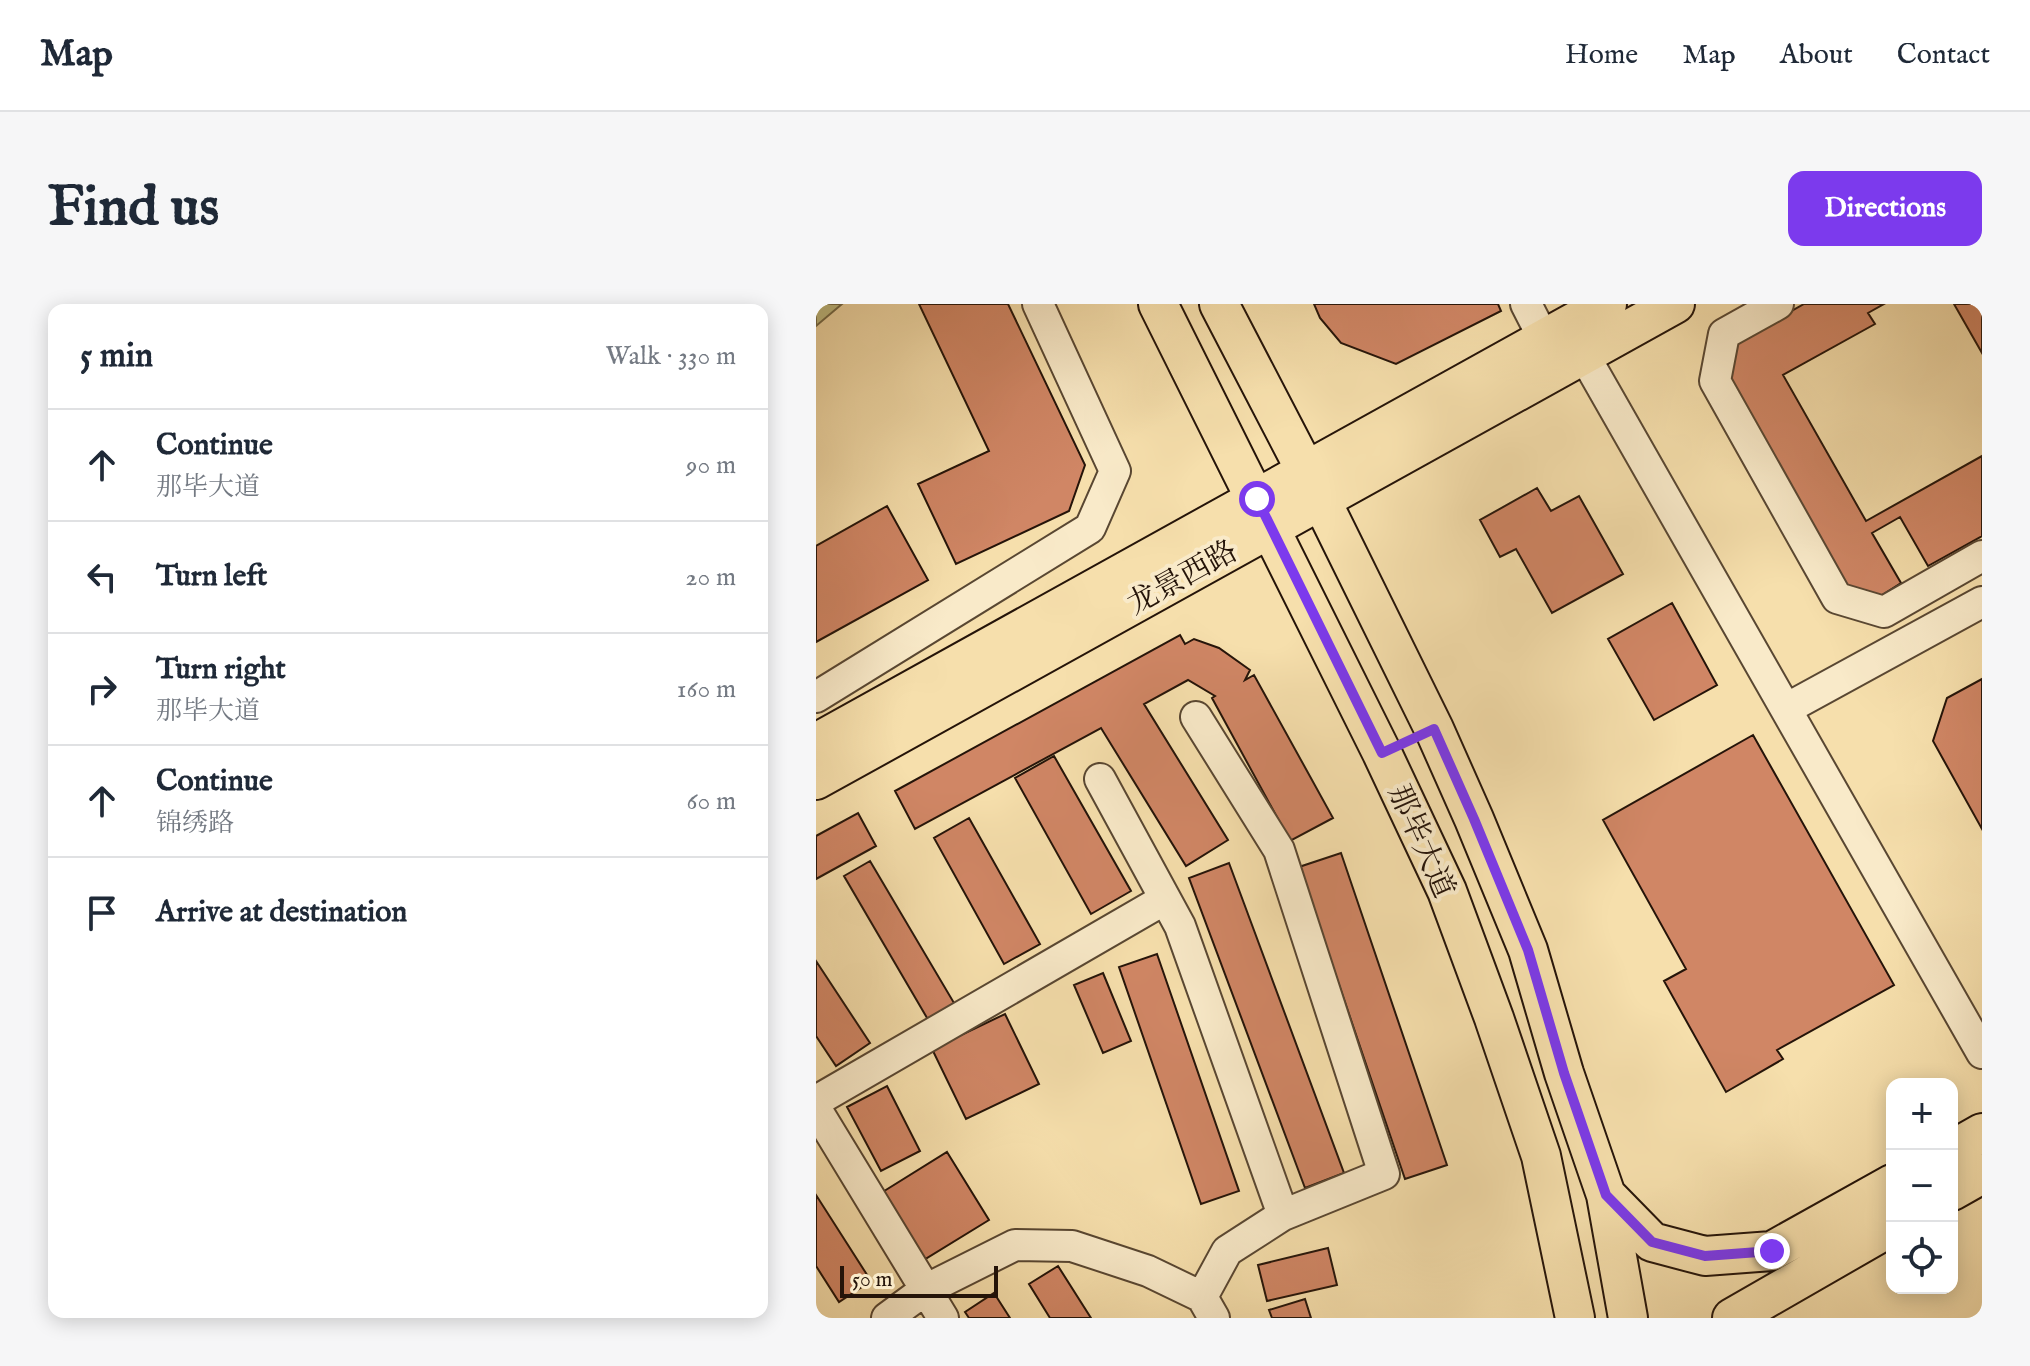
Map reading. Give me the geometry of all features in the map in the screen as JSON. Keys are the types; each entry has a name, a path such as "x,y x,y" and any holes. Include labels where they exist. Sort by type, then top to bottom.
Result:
{"main road":[{"name":"那毕大道","path":"1158,304 1264,513 1447,891 1541,1156 1575,1318"},
{"name":"那毕大道","path":"1219,304 1434,729 1528,950 1564,1073 1606,1195 1628,1318"},
{"name":"龙景西路","path":"816,743 1313,486 1565,340 1607,304"},
{"name":"龙景西路","path":"1565,340 1675,304"},
{"name":"龙景西路","path":"816,780 1264,513"},
{"path":"1382,753 1434,729"},
{"path":"1958,1147 1982,1133"},
{"path":"1958,1188 1982,1174"},
{"path":"1606,1195 1652,1242 1705,1256 1772,1251 1886,1187"},
{"path":"1732,1318 1886,1229"}],"street":[{"path":"816,697 1090,528 1115,471 1038,304"},
{"path":"1526,304 1565,340 1786,709 1982,1053"},
{"path":"1778,304 1724,334 1715,381 1837,598 1884,612 1982,556"},
{"path":"1786,709 1982,602"},
{"path":"887,1318 925,1290 1015,1245 1072,1246 1148,1271 1208,1308 1227,1251 1283,1215 1384,1174 1279,850 1196,717"},
{"path":"1100,779 1180,926 1283,1215"},
{"path":"816,1101 1165,899"},
{"path":"816,1109 943,1318"}],"shaded area":[{"path":"816,304 842,304 816,326"}],"building":[{"path":"919,304 1008,304 1085,465 1069,511 956,564 918,484 989,451"},
{"path":"1314,304 1498,304 1501,311 1396,364 1341,343 1320,318"},
{"path":"1804,304 1884,304 1868,313 1875,324 1783,375 1866,521 1982,456 1982,536 1928,566 1900,517 1872,533 1901,583 1876,599 1843,587 1724,376 1734,343"},
{"path":"1954,304 1982,304 1982,353"},
{"path":"1537,488 1551,511 1579,496 1623,574 1552,613 1516,549 1500,557 1480,520"},
{"path":"887,506 928,580 816,642 816,546"},
{"path":"1672,603 1717,685 1654,720 1608,639"},
{"path":"1180,635 1185,644 1194,639 1219,648 1250,670 1245,680 1254,675 1333,818 1290,841 1212,698 1215,696 1188,680 1144,704 1228,840 1186,866 1101,728 915,829 895,791"},
{"path":"1982,679 1982,829 1933,741 1947,698"},
{"path":"1753,735 1894,985 1777,1050 1783,1059 1726,1092 1664,981 1686,969 1603,820"},
{"path":"1054,756 1131,891 1091,914 1015,778"},
{"path":"858,813 876,846 816,879 816,836"},
{"path":"969,818 1040,944 1004,964 934,838"},
{"path":"1341,853 1447,1165 1405,1179 1299,867"},
{"path":"870,861 957,1008 930,1023 844,876"},
{"path":"1229,863 1344,1173 1305,1188 1189,878"},
{"path":"1157,954 1239,1191 1201,1204 1119,967"},
{"path":"816,961 870,1043 836,1066 816,1036"},
{"path":"1103,973 1131,1041 1103,1053 1074,985"},
{"path":"1005,1014 1039,1084 966,1119 932,1049"},
{"path":"887,1086 920,1151 881,1171 847,1107"},
{"path":"947,1152 989,1220 922,1261 881,1193"},
{"path":"816,1195 871,1281 839,1302 816,1266"},
{"path":"1328,1248 1337,1285 1267,1301 1258,1265"},
{"path":"1058,1266 1091,1318 1050,1318 1029,1284"},
{"path":"994,1293 1010,1318 969,1318 965,1312"},
{"path":"1305,1299 1311,1318 1272,1318 1269,1310"}],"route":[{"path":"1257,499 1382,753 1434,729 1528,950 1564,1073 1606,1195 1652,1242 1705,1256 1772,1251"}]}
